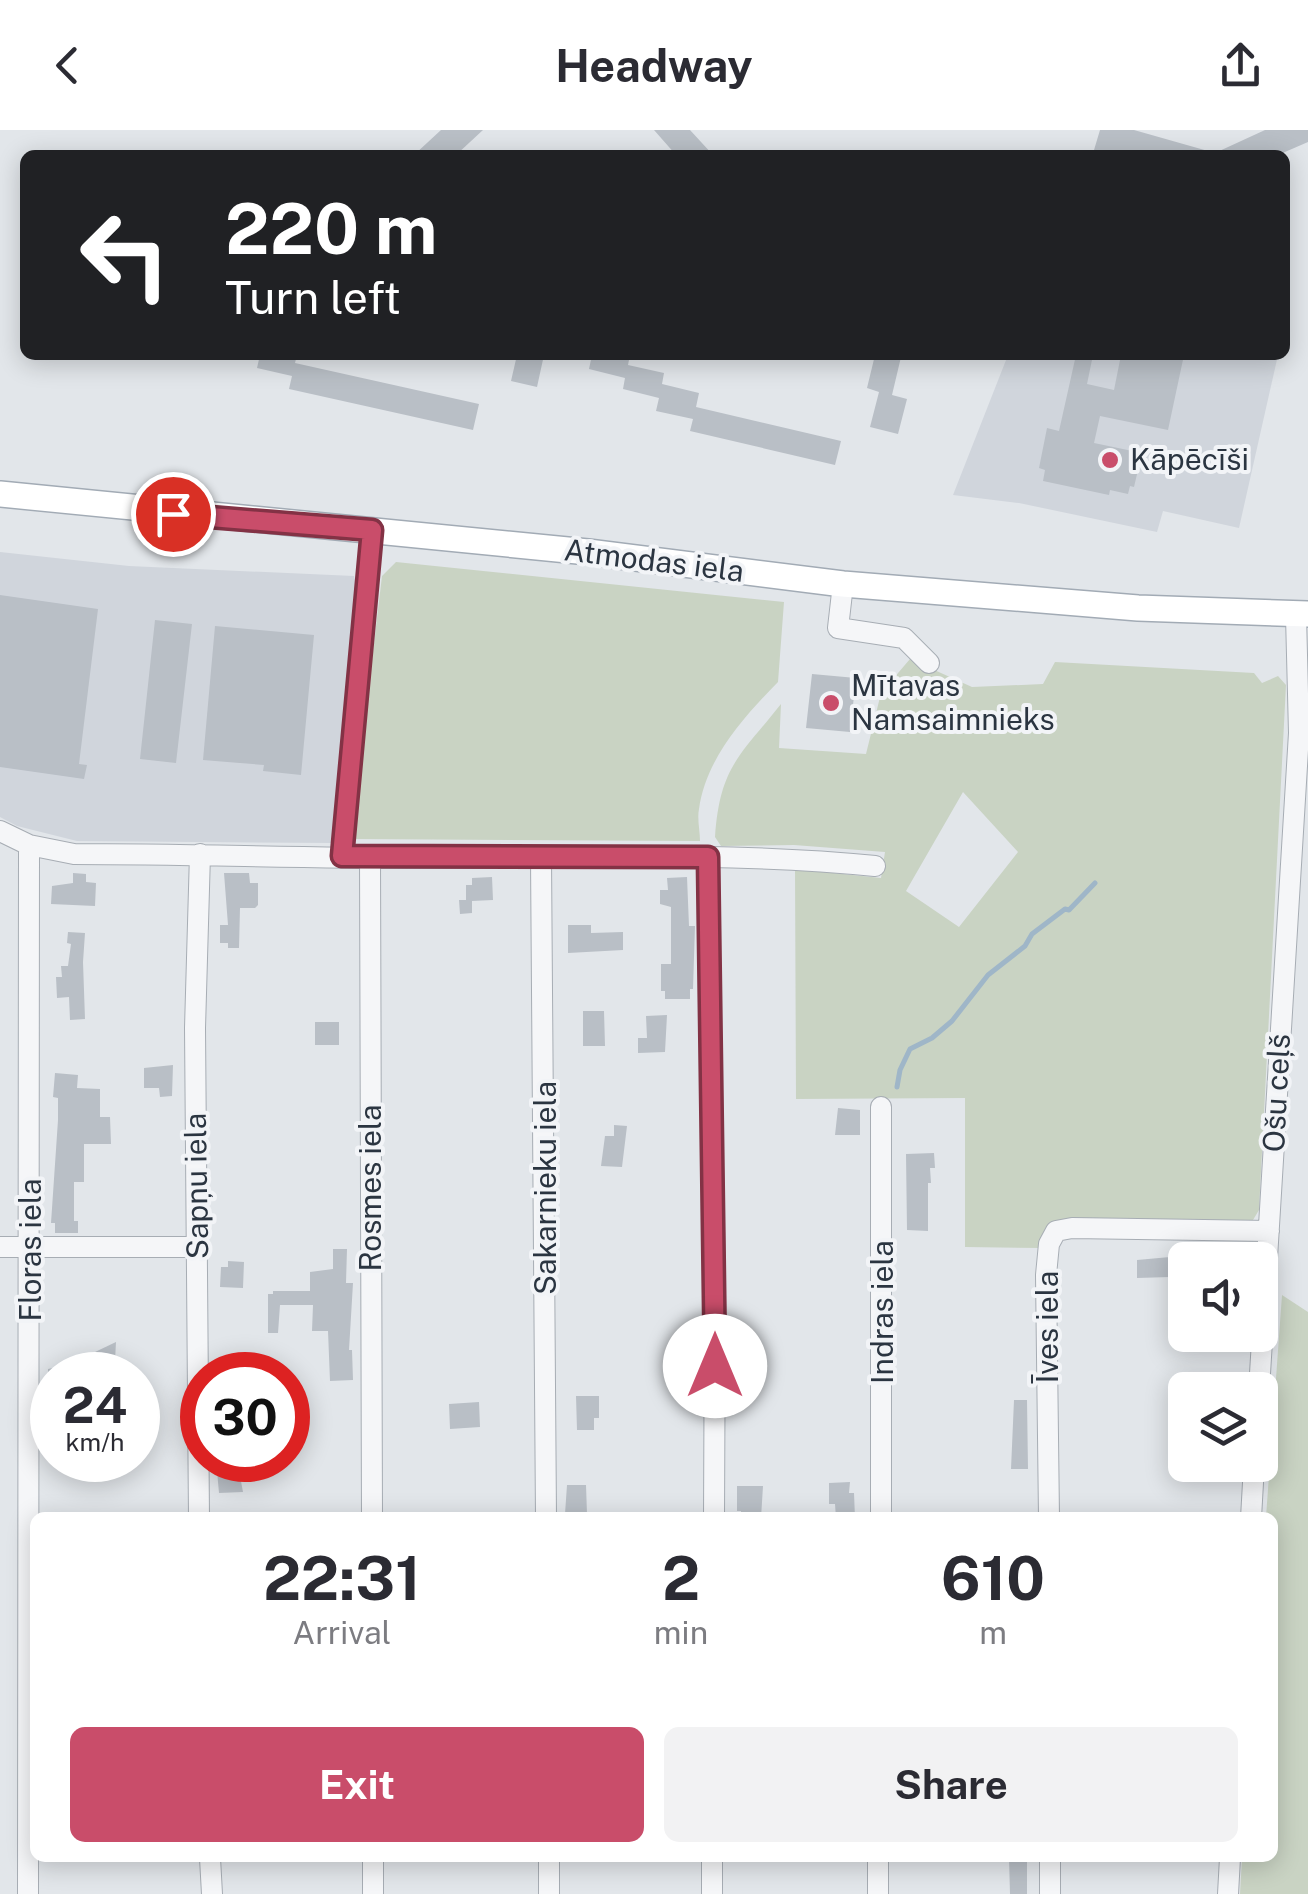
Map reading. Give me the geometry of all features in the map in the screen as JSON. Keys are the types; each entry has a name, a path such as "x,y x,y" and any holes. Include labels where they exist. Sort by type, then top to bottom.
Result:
{"main road":[{"name":"Atmodas iela","path":"0,494 588,552 843,584 1138,608 1302,615"}],"street":[{"path":"342,856 372,530"},
{"path":"843,584 838,628 904,638 929,663"},
{"name":"Ošu ceļš","path":"1260,1372 1299,733 1302,615"},
{"path":"0,831 29,845 74,854 708,857 875,866"},
{"name":"Floras iela","path":"28,1894 29,845"},
{"name":"Sapņu iela","path":"199,1512 195,1028 200,854"},
{"path":"708,857 715,1254 714,1512"},
{"name":"Rosmes iela","path":"370,858 372,1512"},
{"name":"Sakarnieku iela","path":"542,858 546,1512"},
{"name":"Indras iela","path":"881,1107 881,1512"},
{"name":"Īves iela","path":"1049,1512 1046,1275 1049,1244 1056,1232 1072,1228 1269,1232"},
{"path":"0,1247 197,1248"},
{"path":"1251,1512 1253,1482"},
{"path":"210,1862 212,1894"},
{"path":"373,1862 373,1894"},
{"path":"548,1894 549,1862"},
{"path":"712,1862 712,1894"},
{"path":"878,1862 878,1894"},
{"path":"1050,1862 1050,1894"},
{"path":"1228,1894 1230,1862"}],"shaded area":[{"name":"Kāpēcīši","path":"1006,360 1277,360 1239,528 1163,511 1157,532 1019,503 953,495"},
{"path":"0,552 129,566 354,576 363,619 334,843 77,841 17,826 0,817"}],"green space":[{"path":"396,562 784,602 778,682 740,724 718,756 703,790 698,821 700,841 355,839 358,779 382,576"},
{"path":"910,659 972,687 1043,684 1055,662 1254,673 1262,683 1278,676 1286,685 1259,1210 1250,1225 1050,1222 1041,1248 965,1247 965,1098 796,1099 795,869 881,878 885,852 794,845 721,846 715,837 718,813 734,763 781,704 779,748 866,754 881,693","holes":["963,792 1018,852 959,927 906,891"]},
{"path":"1282,1295 1308,1312 1308,1894 1240,1894 1242,1862 1278,1862 1278,1512 1266,1512 1269,1482 1278,1482 1276,1372"}],"building":[{"path":"441,130 483,130 461,150 419,150"},
{"path":"654,130 690,130 708,150 672,150"},
{"path":"1100,130 1134,130 1204,150 1094,150"},
{"path":"1265,130 1308,130 1308,142 1290,150 1222,150"},
{"path":"259,360 296,360 295,363 479,404 473,430 289,389 292,376 257,368"},
{"path":"516,360 543,360 537,387 511,381"},
{"path":"591,360 629,360 628,365 664,373 662,384 699,393 696,407 841,441 835,465 690,431 693,419 656,411 659,398 623,389 625,378 589,369"},
{"path":"874,360 900,360 892,395 907,399 898,434 870,427 879,392 867,388"},
{"path":"1075,360 1092,360 1087,384 1114,390 1120,360 1183,360 1168,430 1100,416 1094,443 1142,453 1134,487 1130,486 1128,494 1110,490 1109,495 1043,481 1045,470 1039,468 1047,428 1059,431"},
{"path":"0,595 98,609 79,764 87,765 84,779 0,767"},
{"path":"155,620 192,624 176,763 140,759"},
{"path":"215,626 314,635 301,775 263,771 264,765 203,760"},
{"name":"Mītavas Namsaimnieks","path":"812,674 856,678 850,732 806,728"},
{"path":"73,873 86,874 86,882 96,883 95,906 51,904 52,886 73,883"},
{"path":"224,873 249,873 250,883 258,883 258,905 240,908 239,948 220,943 220,925 228,925"},
{"path":"492,877 493,900 472,901 472,913 460,914 459,900 466,900 466,885 472,885 472,878"},
{"path":"687,877 689,926 695,926 693,989 690,999 665,999 665,991 661,991 661,964 671,964 671,907 660,904 660,890 668,890 667,878"},
{"path":"568,925 591,925 591,933 623,932 623,950 568,953"},
{"path":"68,932 85,933 85,1019 70,1020 69,997 57,998 56,977 62,977 61,966 68,966"},
{"path":"583,1011 604,1011 605,1046 583,1046"},
{"path":"667,1015 665,1052 638,1053 638,1038 647,1038 646,1016"},
{"path":"315,1022 339,1022 339,1045 315,1045"},
{"path":"173,1065 172,1096 160,1097 159,1088 144,1088 144,1068"},
{"path":"55,1073 78,1075 77,1088 100,1089 100,1117 110,1117 111,1144 84,1144 84,1182 74,1182 74,1221 78,1221 78,1233 55,1233 55,1223 51,1223 58,1120 58,1098 53,1097"},
{"path":"838,1108 860,1110 860,1135 835,1135"},
{"path":"614,1125 627,1126 622,1167 601,1166 605,1136 614,1136"},
{"path":"934,1153 935,1168 930,1168 928,1183 928,1231 907,1230 906,1154"},
{"path":"333,1249 347,1249 346,1283 353,1283 349,1350 353,1380 330,1381 328,1331 312,1331 313,1305 280,1305 278,1333 268,1333 268,1294 310,1291 310,1272 333,1269"},
{"path":"1168,1257 1168,1277 1137,1278 1137,1260"},
{"path":"228,1261 244,1262 243,1288 220,1287 221,1267 228,1267"},
{"path":"116,1342 115,1352 95,1352"},
{"path":"697,1349 693,1385 671,1385 670,1350"},
{"path":"576,1396 599,1396 599,1418 594,1418 594,1430 577,1430"},
{"path":"1014,1400 1027,1400 1028,1469 1011,1469"},
{"path":"479,1402 480,1427 450,1429 449,1404"},
{"path":"218,1482 241,1482 243,1492 219,1493"},
{"path":"850,1482 855,1512 836,1512 835,1504 829,1504 829,1483"},
{"path":"567,1485 586,1485 587,1512 565,1512"},
{"path":"737,1486 763,1486 761,1512 737,1511"},
{"path":"1009,1862 1027,1862 1027,1894 1010,1894"}],"waterway":[{"path":"897,1087 910,1049 932,1038 952,1021 988,975 1025,946 1032,934 1065,909 1069,910 1095,883"}],"place":[{"name":"Kāpēcīši","path":"1110,460"},
{"name":"Mītavas Namsaimnieks","path":"831,703"}],"route":[{"path":"173,514 372,530 342,856 708,857 715,1366"}]}
